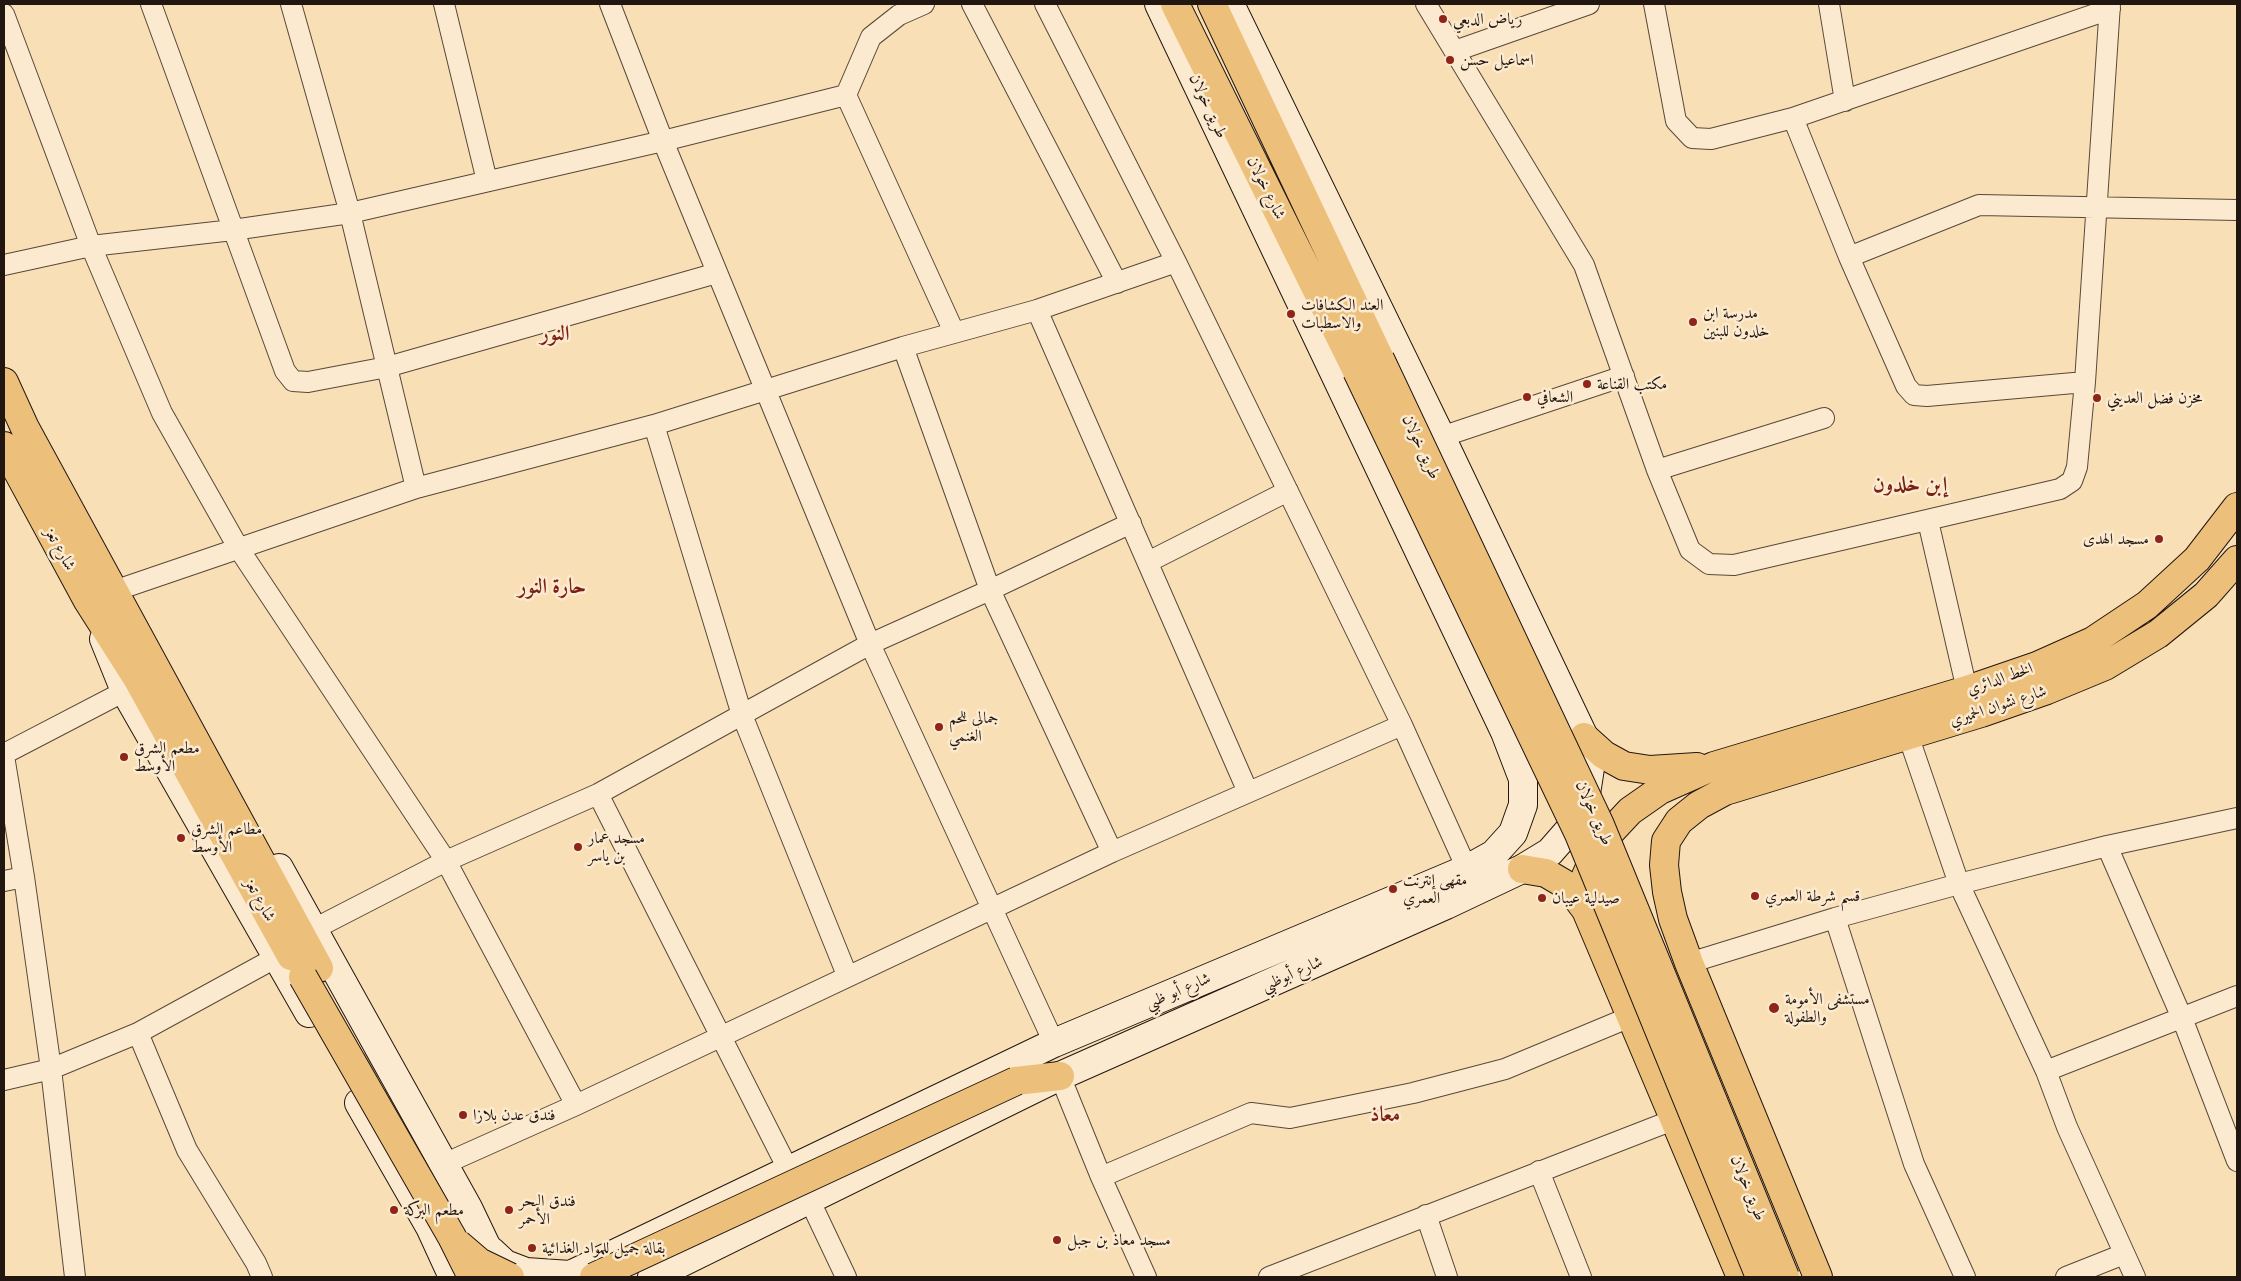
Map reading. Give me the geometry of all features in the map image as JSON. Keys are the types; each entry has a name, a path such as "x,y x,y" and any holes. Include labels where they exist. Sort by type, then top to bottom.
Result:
{"main road":[{"name":"طريق خولان","path":"1159,4 1505,732 1523,779"},
{"name":"شارع خولان","path":"1175,4 1368,365"},
{"name":"شارع خولان","path":"1212,4 1368,365"},
{"name":"طريق خولان","path":"1230,4 1441,437 1584,738 1590,768 1585,800 1582,807 1571,828 1550,852 1522,869"},
{"name":"طريق خولان","path":"1368,365 1579,834 1760,1277"},
{"name":"طريق خولان","path":"1368,365 1600,824 1785,1277"},
{"name":"شارع تعز","path":"4,382 25,428 196,740 441,1232 472,1277"},
{"name":"شارع تعز","path":"4,446 88,601 137,678 311,973"},
{"name":"الخط الدائري","path":"1714,766 1967,690 2037,666 2093,640 2147,605 2197,559 2237,507"},
{"name":"شارع نشوان الحميري","path":"1673,919 1664,865 1666,841 1679,821 1699,805 1725,791 1981,713 2047,690 2105,666 2158,634 2206,595 2237,560"},
{"path":"88,601 125,692 277,957 441,1232 453,1277"},
{"path":"1505,732 1568,705"},
{"path":"1584,738 1604,755 1624,766 1650,770 1714,766"},
{"path":"196,740 268,848 468,1208 490,1250 501,1277"},
{"path":"1586,910 1586,876 1601,842 1630,811 1660,790 1714,766"},
{"name":"شارع أبو ظبي","path":"577,1276 658,1233 788,1169 1054,1043 1441,894 1467,869 1494,854 1513,833 1523,805 1523,779"},
{"path":"1522,869 1546,873 1568,886 1586,910 1673,1120 1741,1277"},
{"name":"شارع أبوظبي","path":"652,1277 1060,1076 1441,894 1522,869"},
{"name":"طريق خولان","path":"1673,919 1686,956 1818,1277"},
{"path":"1614,978 1686,956"},
{"path":"490,1250 506,1264 526,1272 577,1276 1016,1081 1060,1076"},
{"path":"468,1208 469,1223 460,1235 447,1239 434,1233 441,1232 479,1262 510,1277"},
{"path":"658,1233 650,1242 650,1255 658,1264 664,1266 676,1264"}],"street":[{"path":"151,4 285,371 293,381 308,382 386,367 717,274"},
{"path":"292,4 350,213 416,488"},
{"path":"446,4 487,181"},
{"path":"610,4 663,141 764,390 870,644 993,907 1054,1043"},
{"path":"924,4 897,9 871,37 846,95 954,332"},
{"path":"972,4 1117,283"},
{"path":"1045,4 1176,262 1402,724 1467,869"},
{"path":"1426,4 1584,264 1657,470 1690,550 1709,564 1734,565 2060,489 2072,481 2078,467 2085,382 2110,7 1845,101 1793,118 1711,140 1692,138 1676,121 1654,4"},
{"path":"1455,52 1589,4"},
{"path":"1829,4 1845,101"},
{"path":"4,14 90,246 162,413 239,549 446,861 576,1105"},
{"path":"4,265 90,246 233,230 350,213 663,141 846,95"},
{"path":"1793,118 1849,257 1906,386 1914,395 1927,396 2085,382"},
{"path":"1849,257 1979,205 2237,210"},
{"path":"114,591 416,488 654,425 903,347 1037,310 1176,262"},
{"path":"1037,310 1248,792"},
{"path":"903,347 990,590 1112,852"},
{"path":"1441,437 1624,376"},
{"path":"1657,470 1824,418"},
{"path":"654,425 742,715 847,975"},
{"path":"1148,562 1288,491"},
{"path":"1928,521 1967,690"},
{"path":"314,929 446,861 598,794 870,644 1131,523"},
{"path":"75,1277 51,1069 24,877 4,755 125,692"},
{"path":"444,1164 576,1105 847,975 1112,852 1402,724"},
{"path":"1908,735 1959,884 2046,1071 2067,1127 2135,1277"},
{"path":"598,794 722,1035 788,1169"},
{"path":"1686,956 2107,846 2237,818"},
{"path":"2107,846 2182,1018 2237,1161"},
{"path":"4,881 24,877"},
{"path":"1835,918 1914,1164 1965,1277"},
{"path":"4,1080 51,1069 138,1033 277,957"},
{"path":"2046,1071 2237,996"},
{"path":"1101,1176 1251,1113 1290,1118 1413,1093 1505,1069 1630,1017"},
{"path":"138,1033 187,1150 256,1263 262,1277"},
{"path":"1060,1076 1101,1176 1146,1277"},
{"path":"1269,1277 1298,1272 1426,1215 1673,1120"},
{"path":"1539,1171 1581,1277"},
{"path":"809,1199 846,1277"},
{"path":"1426,1215 1447,1277"},
{"path":"2066,1277 2124,1254"}],"tunnel":[{"path":"366,1052 477,1256"}],"place":[{"name":"رياض الدبعي","path":"1443,19"},
{"name":"اسماعيل حسن","path":"1450,60"},
{"name":"العند الكشافات والاسطبات","path":"1291,314"},
{"name":"مدرسة ابن خلدون للبنين","path":"1693,322"},
{"name":"مكتب القناعة","path":"1587,384"},
{"name":"الشعافي","path":"1527,397"},
{"name":"مخزن فضل العديني","path":"2097,398"},
{"name":"مسجد الهدى","path":"2159,539"},
{"name":"جمالي للحم الغنمي","path":"939,727"},
{"name":"مطعم الشرق الأوسط","path":"124,757"},
{"name":"مطاعم الشرق الأوسط","path":"181,838"},
{"name":"مسجد عمار بن ياسر","path":"578,847"},
{"name":"مقهى إنترنت العمري","path":"1393,889"},
{"name":"قسم شرطة العمري","path":"1755,896"},
{"name":"صيدلية عيبان","path":"1542,898"},
{"name":"مستشفى الأمومة والطفولة","path":"1774,1008"},
{"name":"فندق عدن بلازا","path":"463,1115"},
{"name":"مطعم البركة","path":"394,1210"},
{"name":"فندق البحر الأحمر","path":"509,1210"},
{"name":"مسجد معاذ بن جبل","path":"1057,1240"},
{"name":"بقالة جميل للمواد الغذائية","path":"532,1248"}],"district":[{"name":"النور","path":"555,334"},
{"name":"إبن خلدون","path":"1910,485"},
{"name":"حارة النور","path":"552,587"},
{"name":"معاذ","path":"1385,1115"}]}
